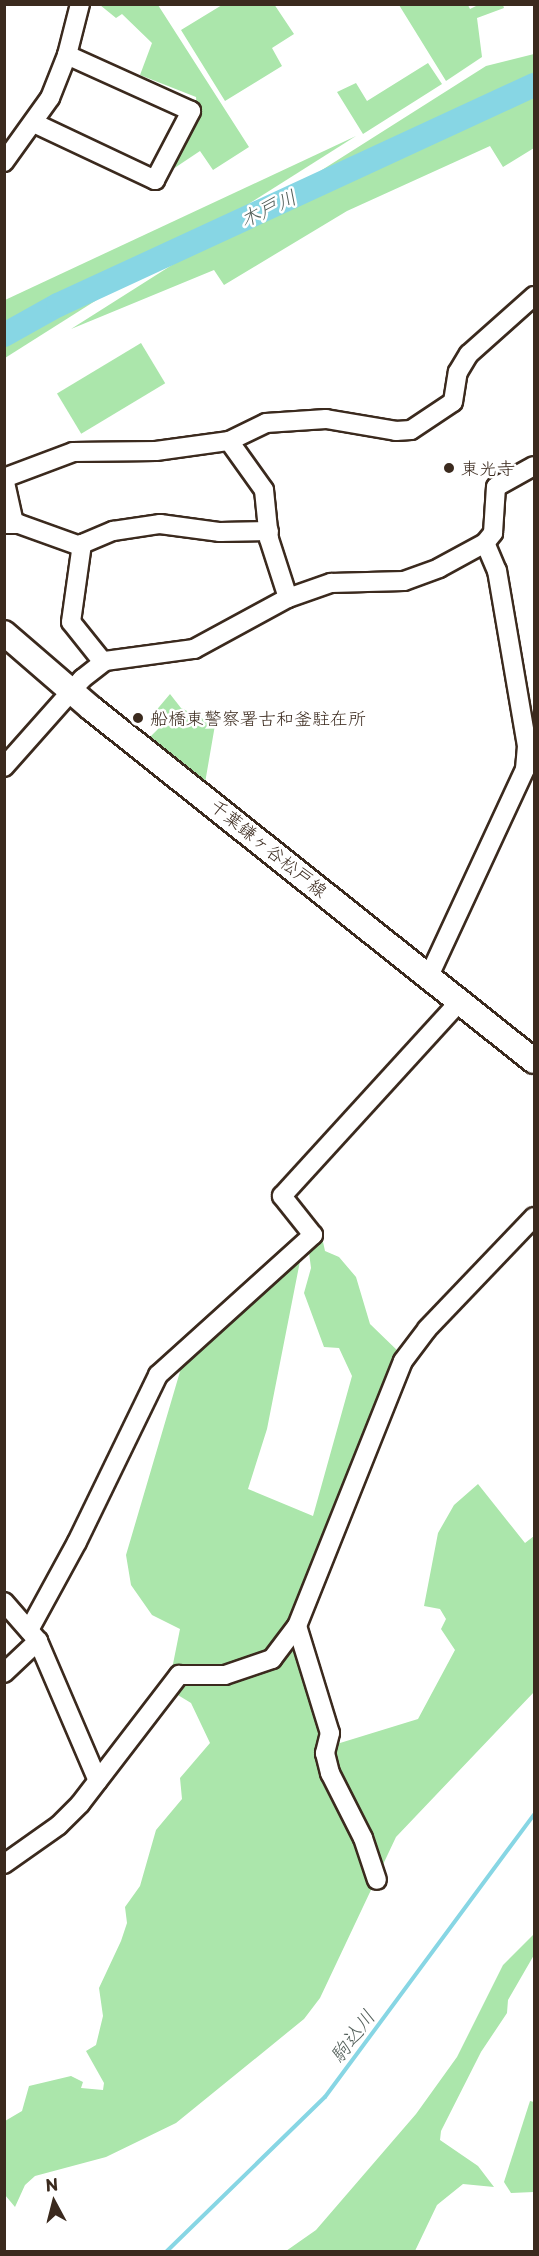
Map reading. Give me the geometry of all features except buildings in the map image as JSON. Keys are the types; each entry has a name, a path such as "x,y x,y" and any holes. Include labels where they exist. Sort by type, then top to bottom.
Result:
{"main road":[{"name":"千葉鎌ヶ谷松戸線","path":"4,633 71,691 534,1061"}],"street":[{"path":"4,162 50,98 67,55 80,4"},
{"path":"34,123 155,180 191,111 67,55"},
{"path":"269,531 220,532 160,524 113,531 80,546 9,523 4,478 73,452 156,451 229,441 266,423 326,419 396,431 411,430 453,402 458,372 469,354 534,296"},
{"path":"229,441 264,490 269,531 288,598"},
{"path":"4,767 71,691 103,662 194,649 288,598 331,583 412,578 485,543 493,533 496,487 534,466"},
{"path":"429,976 530,755 498,571 485,543"},
{"path":"80,546 72,625 103,662"},
{"path":"4,1673 33,1635 158,1375 313,1235 282,1196 460,1001"},
{"path":"4,1864 59,1825 98,1781 179,1675 225,1675 272,1659 297,1626 403,1361 427,1329 534,1217"},
{"path":"4,1602 33,1635 98,1781"},
{"path":"297,1626 330,1733 325,1753 330,1773 363,1838 377,1880"}],"green space":[{"path":"274,4 294,34 272,48 282,66 225,101 181,30 222,5"},
{"path":"100,5 158,5 249,147 213,170 200,151 158,179 197,110 196,97 140,75 152,43 122,14 116,18"},
{"path":"399,5 468,5 470,9 478,5 503,5 504,8 477,18 482,57 446,81"},
{"path":"534,54 534,148 503,167 490,146 347,211 224,285 214,270 71,329 486,66"},
{"path":"428,63 442,84 363,134 337,92 356,83 367,101"},
{"path":"356,136 5,358 5,300"},
{"path":"141,343 165,383 81,434 57,393"},
{"path":"170,694 181,708 215,725 205,783 149,738 164,723 154,713"},
{"path":"314,1230 322,1237 325,1251 339,1257 356,1277 370,1324 401,1354 293,1623 332,1734 340,1743 418,1719 455,1650 441,1629 446,1619 440,1609 424,1606 438,1533 454,1505 478,1484 525,1543 534,1536 534,1692 396,1837 320,1998 304,2019 176,2123 106,2157 35,2176 25,2185 15,2207 5,2195 5,2121 22,2111 29,2086 71,2076 83,2082 81,2088 103,2090 104,2083 86,2051 96,2045 103,2016 99,1988 121,1941 127,1923 125,1907 140,1886 156,1830 182,1799 180,1778 210,1743 191,1703 168,1689 180,1629 152,1615 131,1585 126,1555 184,1358 302,1251 267,1429 248,1489 313,1516 352,1376 339,1348 324,1347 304,1293 311,1268 308,1245"},
{"path":"534,1934 534,1955 508,2000 507,2013 481,2052 441,2131 440,2140 478,2166 494,2187 463,2184 437,2205 415,2251 286,2251 316,2230 416,2114 457,2057 503,1965"},
{"path":"530,2101 534,2102 534,2192 511,2193 504,2182"}],"waterway":[{"name":"木戸川","path":"4,335 58,305 534,85"},
{"name":"駒込川","path":"166,2252 325,2097 534,1815"}],"place":[{"name":"東光寺","path":"449,468"},
{"name":"船橋東警察署古和釜駐在所","path":"138,718"}]}
